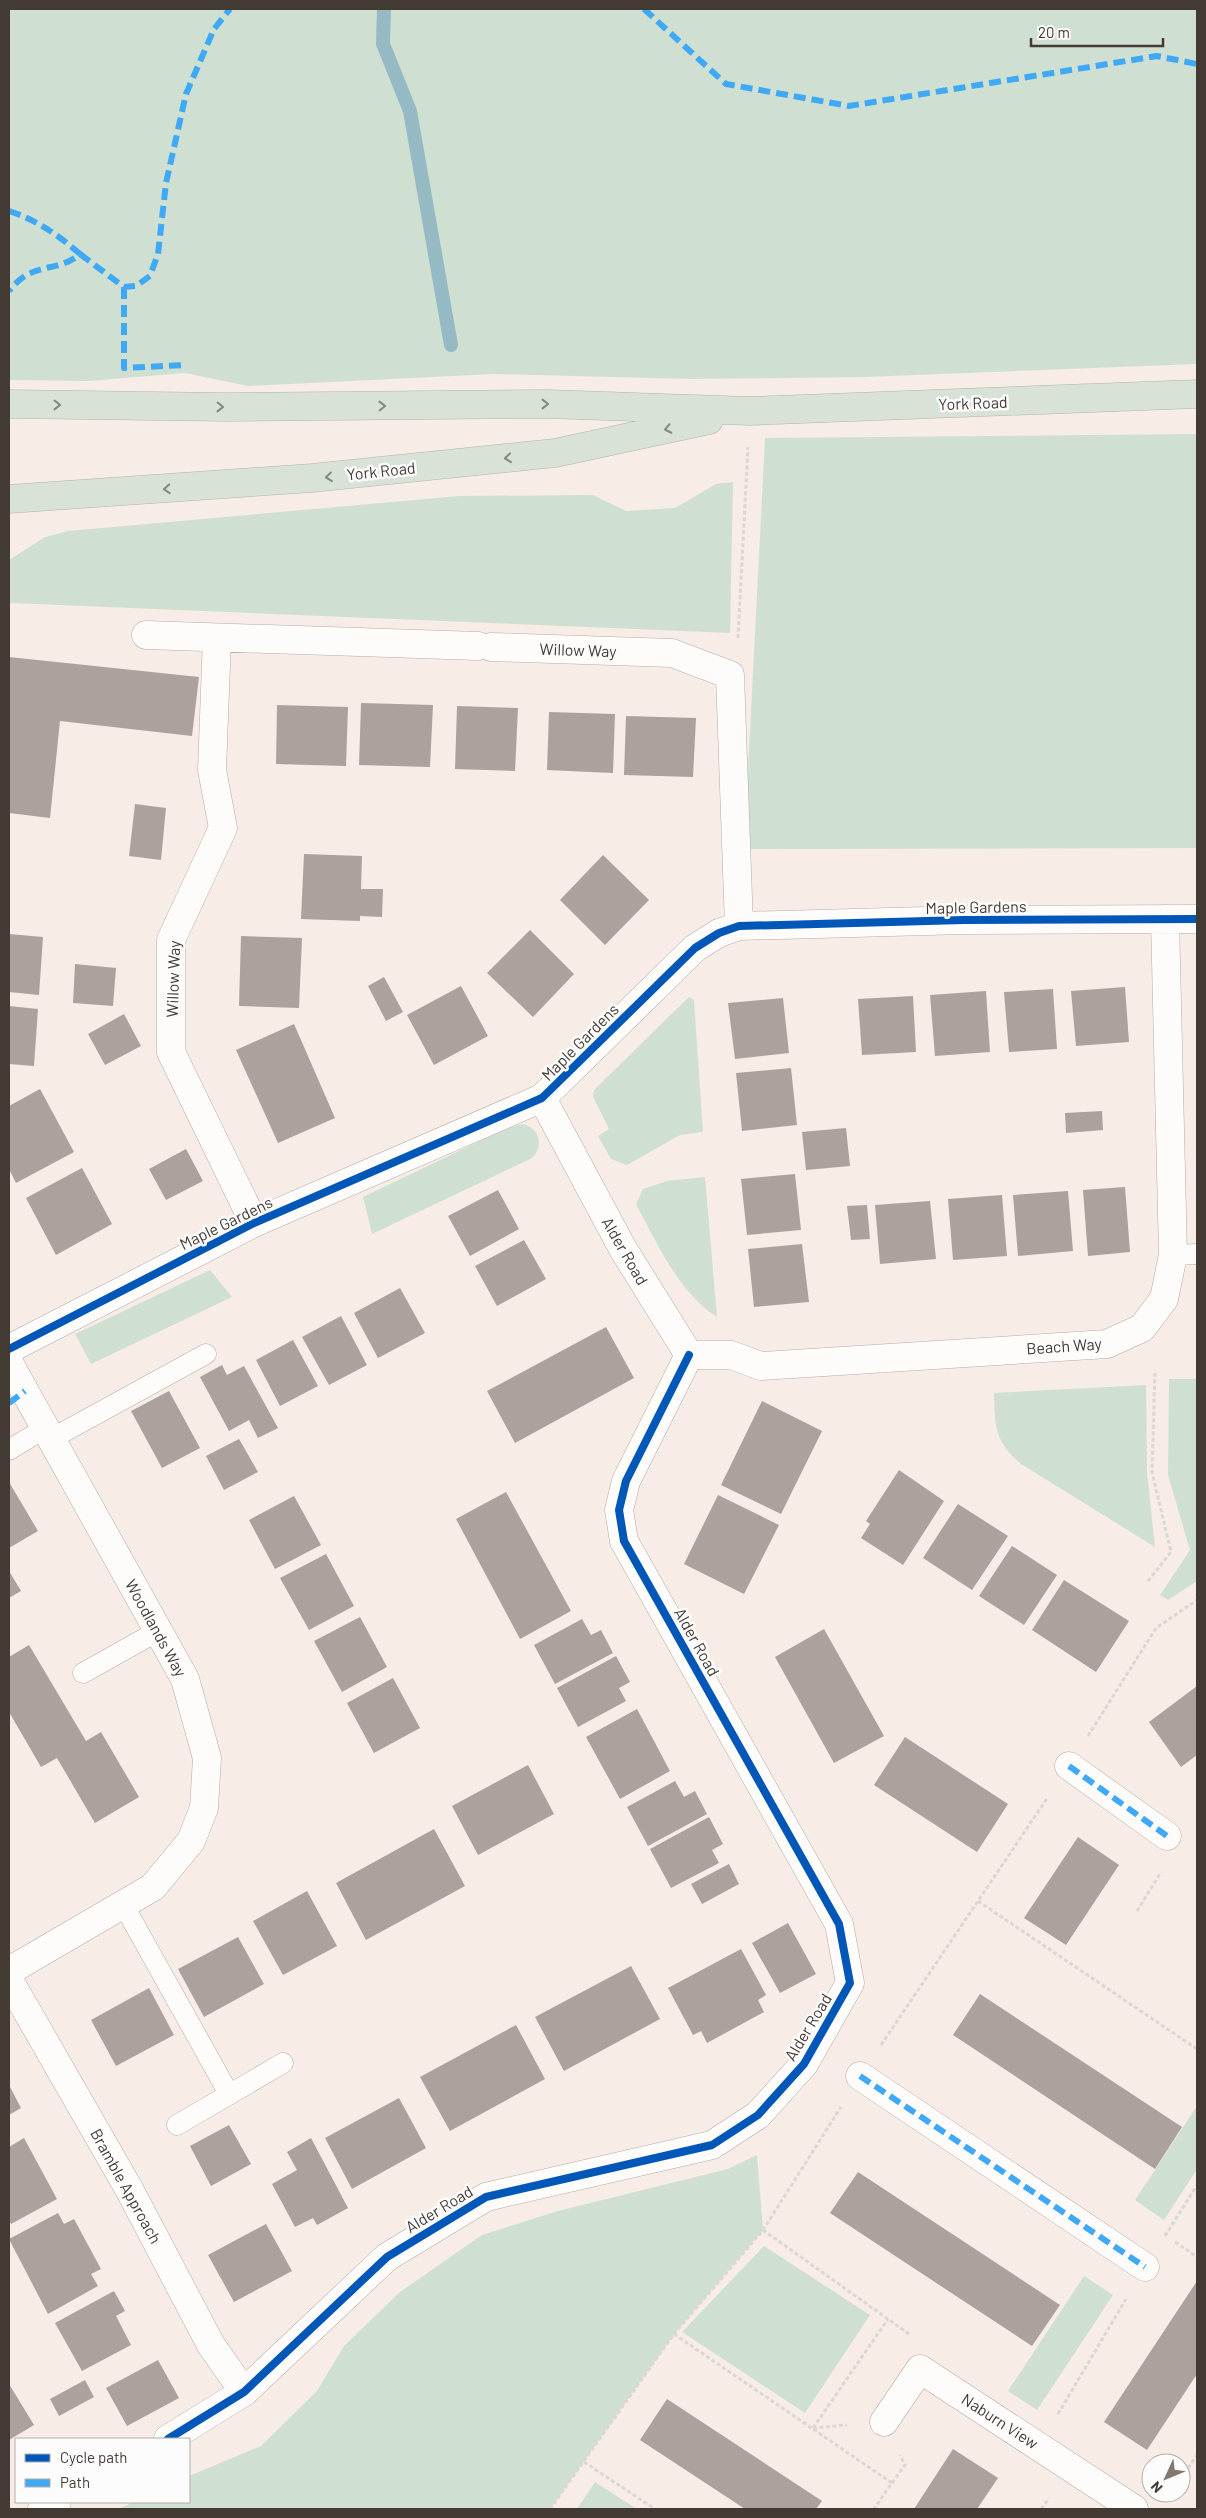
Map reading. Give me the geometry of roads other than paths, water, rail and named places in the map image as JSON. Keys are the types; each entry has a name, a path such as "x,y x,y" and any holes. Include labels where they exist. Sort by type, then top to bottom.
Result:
{"highway":[{"name":"York Road","path":"9,404 225,407 548,404 750,412 1197,394"},
{"name":"York Road","path":"9,499 312,478 555,453 750,412"}],"street":[{"name":"Willow Way","path":"146,635 672,653 730,675 739,926"},
{"name":"Willow Way","path":"217,638 212,770 223,828 171,940 171,1052 254,1223"},
{"name":"Beach Way","path":"689,1355 731,1355 761,1366 1107,1344 1142,1328 1164,1299 1185,1254 1164,919"},
{"name":"Maple Gardens","path":"9,1349 254,1223 542,1098 694,948 719,932 739,926 964,920 1197,919"},
{"name":"Alder Road","path":"170,2438 244,2392 387,2257 486,2197 712,2145 743,2125 758,2114 804,2064 850,1984 839,1924 624,1541 619,1510 626,1481 689,1355 623,1249 542,1098"},
{"name":"Woodlands Way","path":"9,1364 186,1679 207,1758 204,1808 191,1841 158,1881 152,1887 9,1971"},
{"path":"1069,1766 1167,1836"},
{"name":"Bramble Approach","path":"9,1980 129,2189 212,2345 244,2392"},
{"path":"860,2076 1145,2267"},
{"name":"Naburn View","path":"884,2422 920,2368 1134,2509"},
{"path":"42,2509 55,2503"}],"lane":[{"path":"9,1450 48,1434 206,1354"},
{"path":"83,1673 158,1631"},
{"path":"123,1904 229,2094"},
{"path":"176,2125 283,2063"}],"waterway":[{"path":"384,9 383,44 410,111 451,345"}]}
